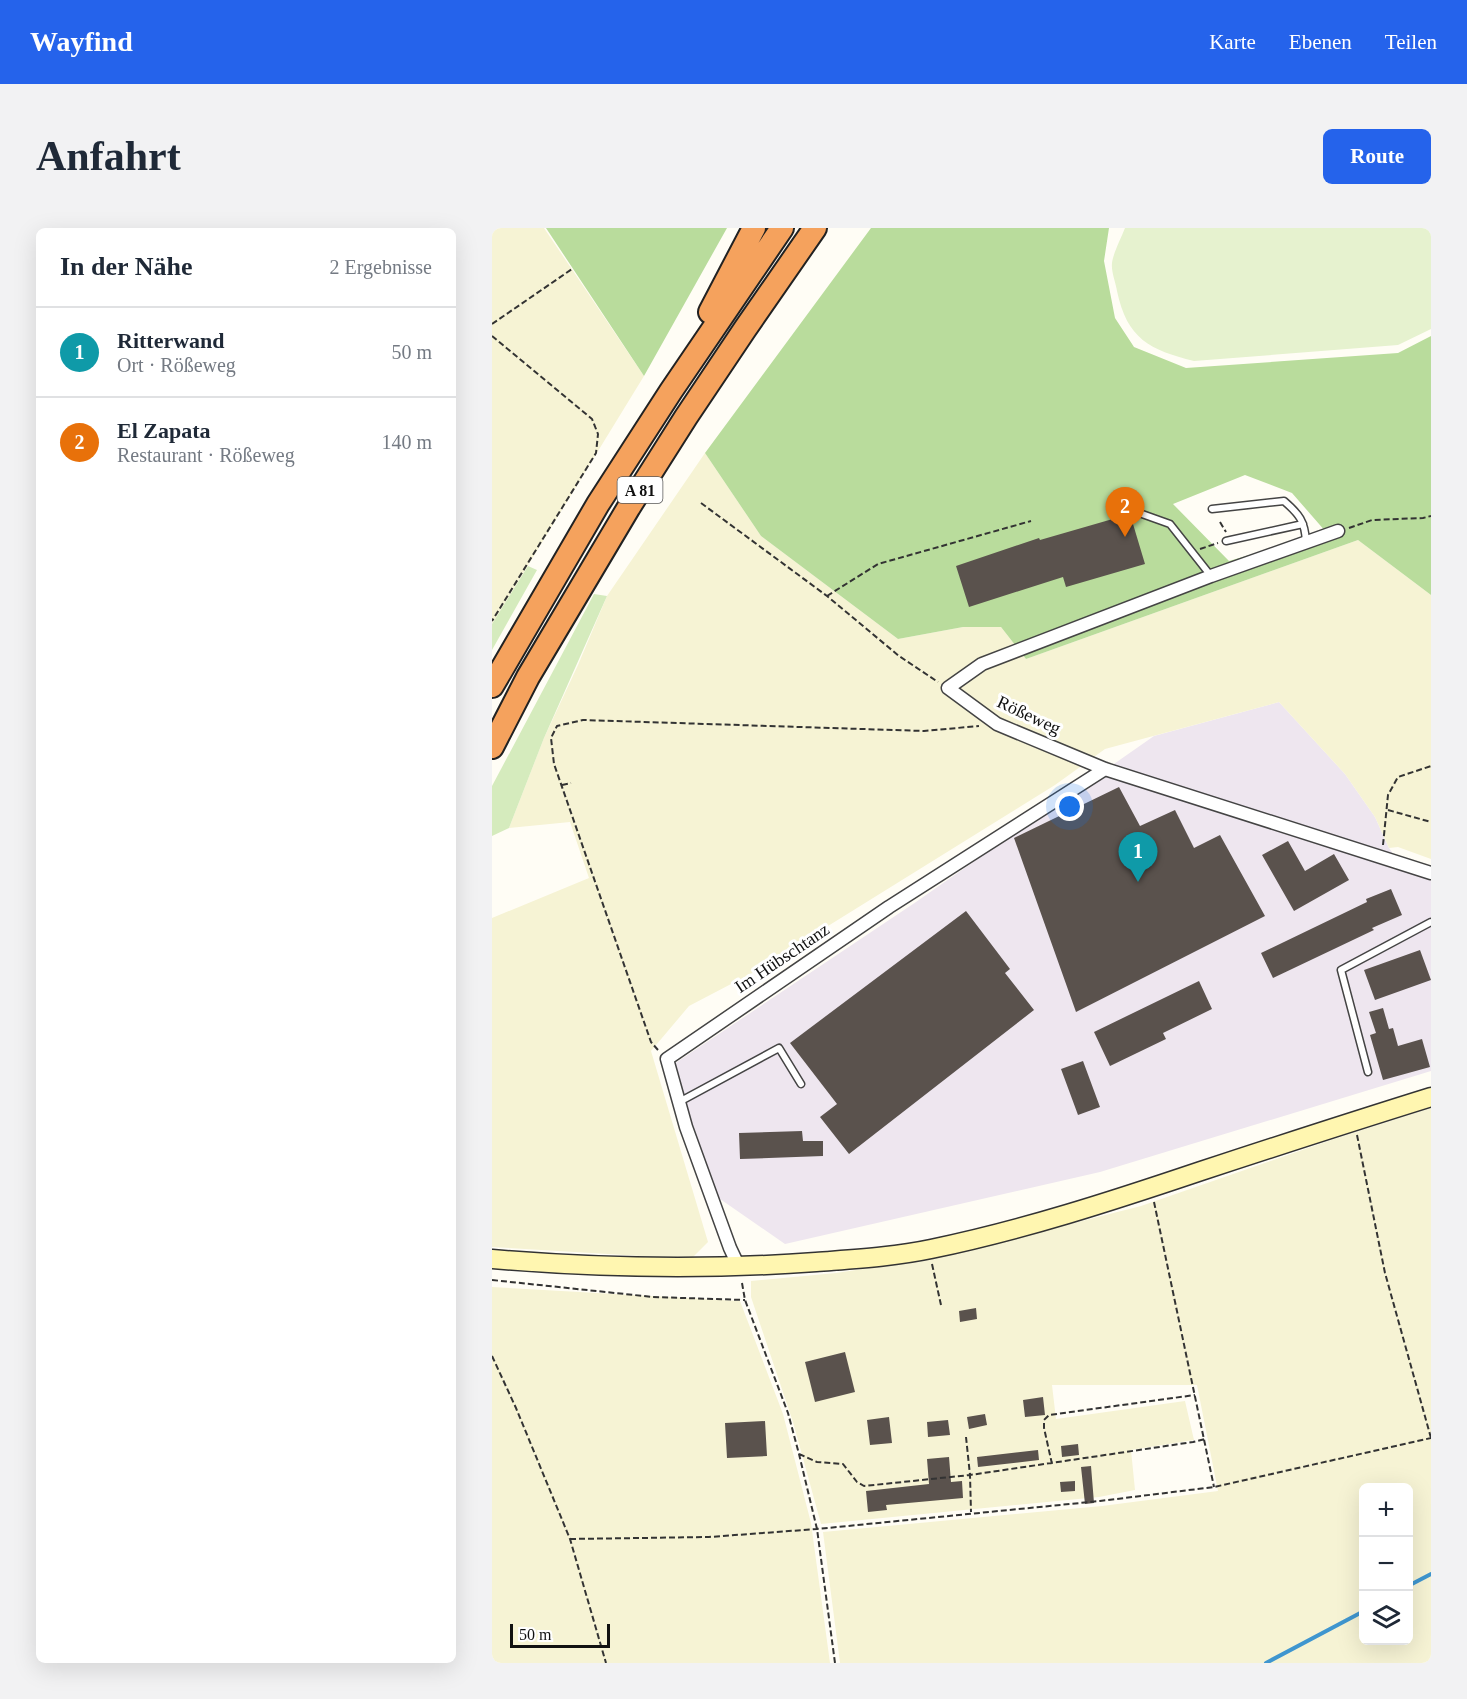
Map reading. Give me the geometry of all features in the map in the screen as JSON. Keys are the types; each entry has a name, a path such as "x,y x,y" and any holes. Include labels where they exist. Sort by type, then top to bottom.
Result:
{"highway":[{"path":"671,391 754,228"},
{"name":"A 81","path":"492,686 598,504 671,391 782,228"},
{"name":"A 81","path":"492,747 528,677 640,489 755,313 815,228"}],"street":[{"path":"948,688 982,664 1211,576 1338,531"},
{"name":"Rößeweg","path":"948,688 997,724 1105,769 1431,873"},
{"name":"Im Hübschtanz","path":"667,1059 889,907 1105,769"},
{"path":"667,1059 678,1102 730,1248 739,1267"},
{"path":"492,1259 641,1267 739,1267 868,1258 930,1249 1035,1224 1431,1097"}],"lane":[{"path":"1212,509 1284,501 1299,514 1305,530 1306,542"},
{"path":"1142,514 1170,524 1211,576"},
{"path":"1226,541 1303,524"},
{"path":"1368,1072 1341,970 1431,922"},
{"path":"678,1102 779,1048 801,1084"}],"path":[{"path":"492,324 572,269"},
{"path":"492,336 592,418 598,434 596,453 492,621"},
{"path":"701,503 827,596 899,656 948,688"},
{"path":"1338,531 1372,520 1431,516"},
{"path":"827,596 878,564 1031,521"},
{"path":"1220,522 1227,533"},
{"path":"667,1059 651,1042 554,764 551,738 557,726 583,720 924,731 997,724"},
{"path":"1382,856 1388,795 1398,777 1431,766"},
{"path":"562,785 571,783"},
{"path":"1386,809 1431,822"},
{"path":"570,1539 709,1537 817,1529 1100,1501 1214,1487 1431,1438 1385,1273 1354,1121"},
{"path":"1151,1188 1214,1487"},
{"path":"930,1249 941,1305"},
{"path":"739,1267 745,1300 788,1413 799,1454 817,1529 835,1663"},
{"path":"492,1280 653,1297 745,1300"},
{"path":"492,1356 570,1539 606,1663"},
{"path":"1052,1464 1044,1428 1044,1420 1049,1415 1194,1395"},
{"path":"966,1437 971,1512"},
{"path":"799,1454 817,1462 843,1464 857,1482 864,1486 1052,1464 1205,1439"}],"shaded area":[{"path":"492,228 544,228 644,376 492,624"},
{"path":"705,453 761,536 898,639 963,627 1001,627 1026,659 1358,540 1431,595 1431,859 1398,847 1389,848 1375,817 1345,774 1279,702 1105,749 1055,785 754,972 689,1006 651,1051 708,1242 691,1259 492,1247 492,918 589,878 570,822 509,828 544,738 607,596"},
{"path":"1279,702 1345,774 1375,817 1389,848 1404,869 1431,880 1431,1071 1100,1172 785,1244 710,1192 674,1064 916,902 1154,736"},
{"path":"1431,1108 1431,1663 840,1663 823,1532 1102,1506 1218,1491 1197,1385 1052,1385 1056,1419 1185,1401 1194,1440 1131,1450 1135,1490 1099,1497 821,1524 793,1422 751,1297 751,1281 836,1273 936,1258 1141,1206"},
{"path":"492,1287 740,1301 783,1414 811,1523 830,1663 492,1663"}],"green space":[{"path":"546,228 727,228 644,376"},
{"path":"871,228 1109,228 1104,261 1115,318 1134,347 1186,368 1398,353 1431,336 1431,595 1358,540 1026,659 1001,627 963,627 898,639 761,536 705,453","holes":["1245,475 1292,493 1326,532 1229,561 1173,504"]},
{"path":"1125,228 1431,228 1431,329 1398,345 1194,361 1178,357 1153,347 1143,340 1127,321 1121,307 1112,263"},
{"path":"528,566 537,570 492,650 492,624"},
{"path":"594,594 607,596 544,738 509,828 492,836 492,786"}],"building":[{"path":"1130,514 1145,564 1066,587 1063,577 969,607 956,566 1039,538 1040,540"},
{"path":"1119,787 1140,826 1175,810 1194,848 1220,835 1265,916 1076,1012 1014,838"},
{"path":"1288,841 1305,871 1334,854 1349,880 1294,911 1262,855"},
{"path":"1391,889 1402,915 1273,978 1261,953 1367,902 1366,899"},
{"path":"966,911 1010,969 1005,973 1034,1010 849,1154 820,1117 837,1104 790,1043"},
{"path":"1420,950 1431,980 1375,1000 1364,970"},
{"path":"1199,981 1212,1009 1163,1033 1166,1039 1110,1066 1094,1032"},
{"path":"1383,1008 1389,1029 1393,1028 1398,1046 1422,1039 1430,1067 1383,1080 1370,1035 1376,1033 1369,1012"},
{"path":"1083,1061 1100,1107 1078,1115 1061,1069"},
{"path":"802,1131 803,1141 823,1141 823,1156 740,1159 739,1133"},
{"path":"976,1308 977,1319 960,1322 959,1311"},
{"path":"845,1352 855,1392 815,1402 805,1362"},
{"path":"1043,1397 1045,1415 1025,1417 1023,1400"},
{"path":"985,1414 987,1425 969,1429 967,1417"},
{"path":"889,1417 892,1443 870,1445 867,1420"},
{"path":"948,1420 950,1435 928,1437 927,1422"},
{"path":"765,1421 767,1456 727,1458 725,1423"},
{"path":"1078,1444 1079,1455 1062,1457 1061,1446"},
{"path":"1038,1450 1039,1460 978,1467 977,1457"},
{"path":"949,1457 951,1482 962,1481 963,1498 886,1505 887,1510 868,1512 866,1491 929,1484 927,1459"},
{"path":"1091,1466 1094,1503 1085,1504 1081,1467"},
{"path":"1075,1481 1075,1491 1061,1492 1060,1482"}],"waterway":[{"path":"1413,1583 1431,1574"},
{"path":"1266,1663 1359,1614"}],"place":[{"name":"El Zapata","path":"1125,537"},
{"name":"Ritterwand","path":"1138,882"}]}
